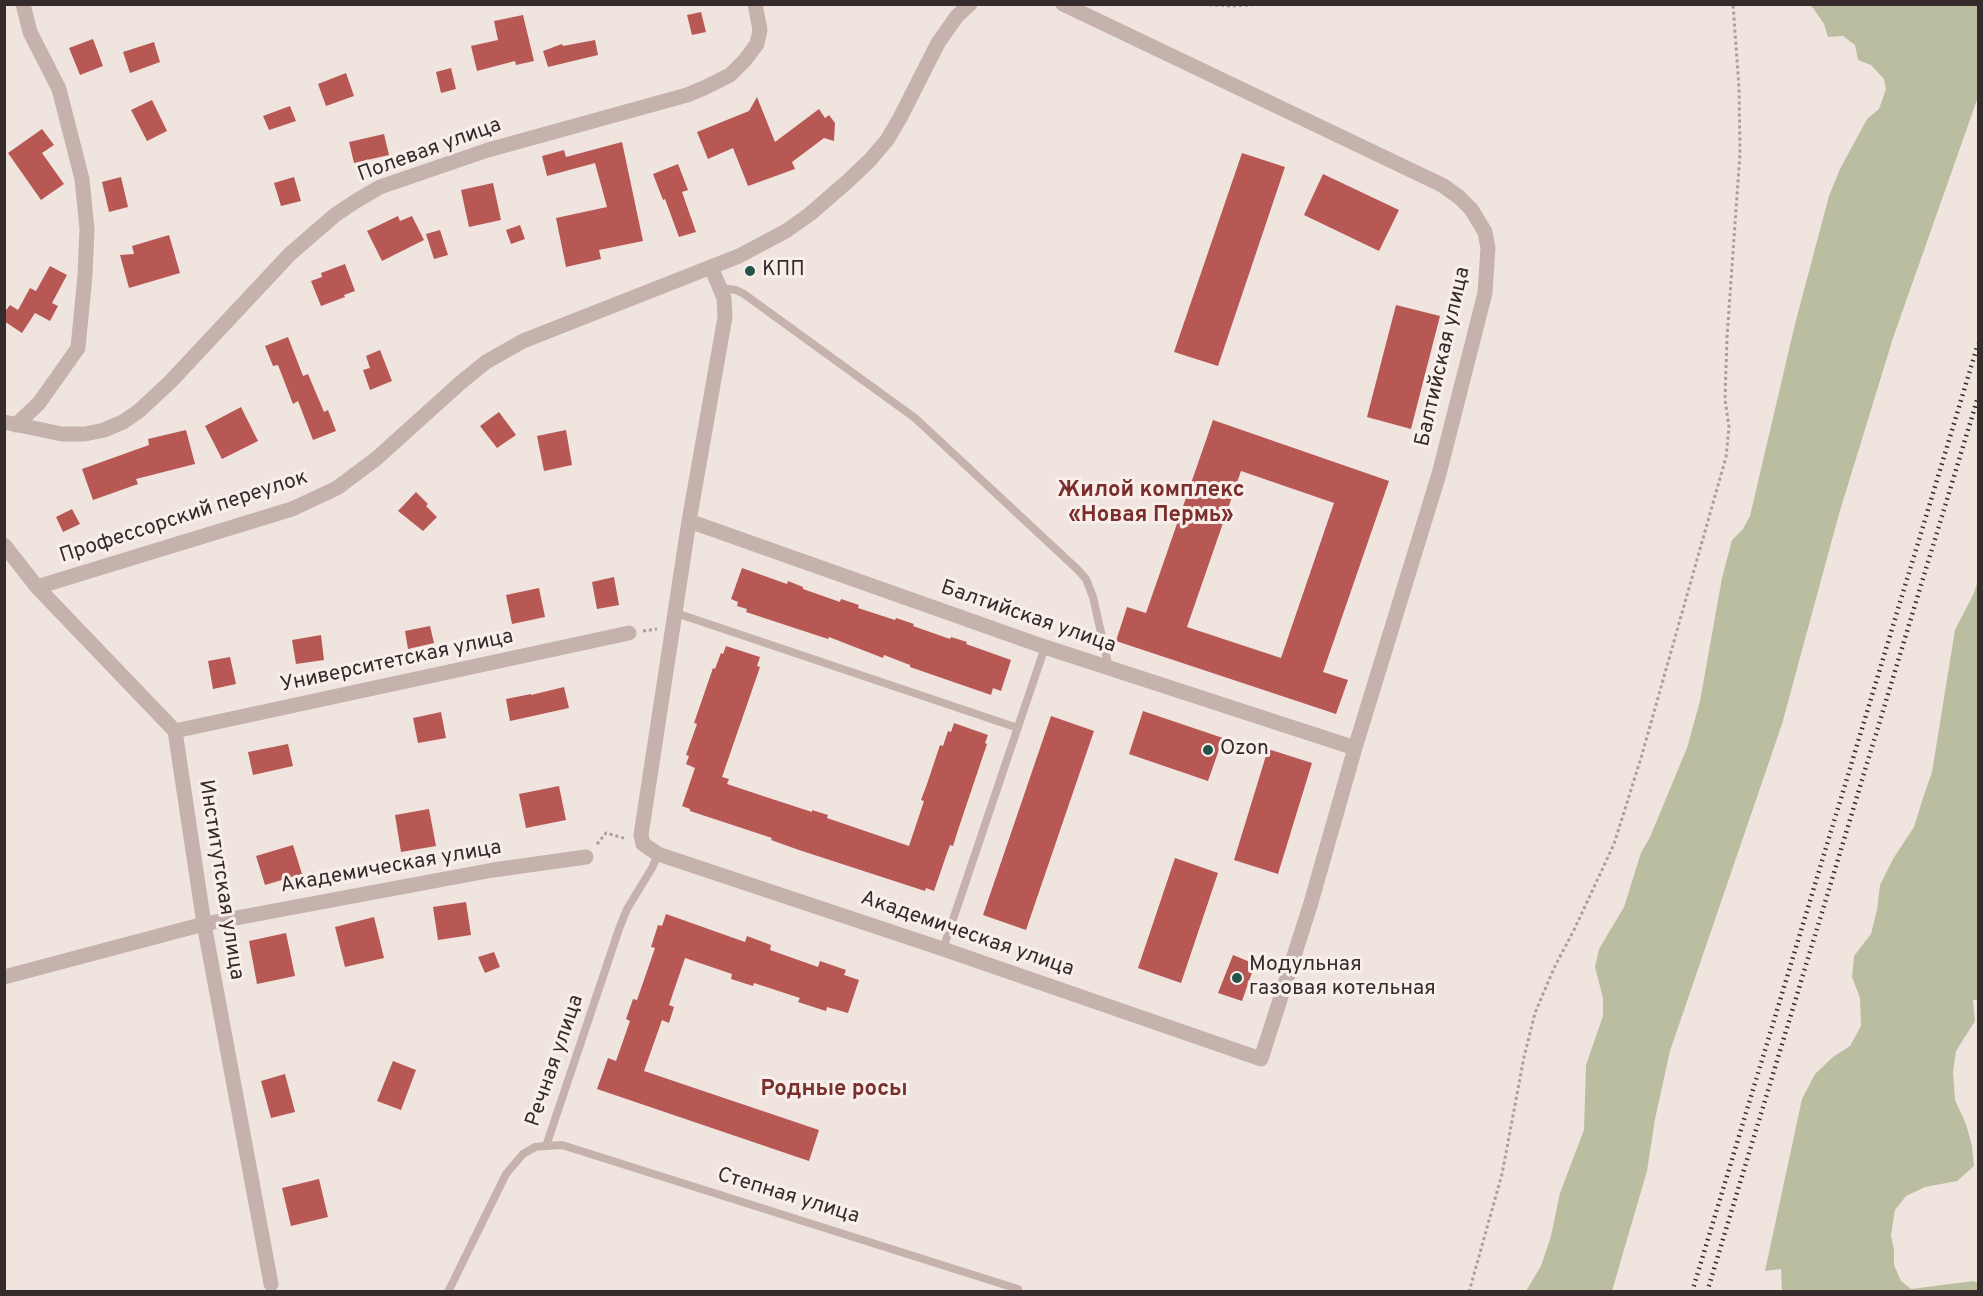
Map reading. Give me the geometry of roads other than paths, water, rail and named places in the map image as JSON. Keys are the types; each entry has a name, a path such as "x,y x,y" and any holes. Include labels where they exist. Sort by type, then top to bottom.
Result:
{"street":[{"path":"10,424 39,403 78,348 86,275 87,229 82,179 59,89 30,32 23,4"},
{"name":"Полевая улица","path":"10,424 62,434 85,434 104,430 123,422 139,411 171,381 290,254 335,215 356,201 380,188 488,150 687,95 730,75 746,60 757,44 760,30 756,4"},
{"path":"658,854 643,844 641,835 689,521 724,317 724,298 711,267 739,256 786,231 810,214 870,160 887,140 900,118 938,44 957,16 970,4"},
{"name":"Балтийская улица","path":"1063,4 1442,185 1471,208 1485,232 1488,248 1485,292 1439,474 1355,748 1310,906 1261,1059"},
{"name":"Профессорский переулок","path":"37,587 292,509 337,488 376,458 486,362 523,341 711,267"},
{"name":"Балтийская улица","path":"689,521 1045,647 1355,748"},
{"path":"4,545 37,587 175,731"},
{"name":"Университетская улица","path":"175,731 628,633"},
{"name":"Институтская улица","path":"175,731 204,924 271,1284"},
{"name":"Академическая улица","path":"658,854 1261,1059"},
{"name":"Академическая улица","path":"4,977 204,924 493,870 586,856"}],"lane":[{"path":"721,288 736,290 744,294 915,418 1077,569 1086,579 1093,597 1109,668"},
{"path":"675,620 1018,728"},
{"path":"943,949 1045,647"},
{"name":"Речная улица","path":"448,1292 506,1174 523,1154 536,1147 546,1146 619,929 635,894 658,854"},
{"name":"Степная улица","path":"546,1146 562,1146 1018,1288"}],"railway":[{"path":"1692,1292 1978,344"},
{"path":"1707,1292 1978,397"}],"place":[{"name":"КПП","path":"750,271"},
{"name":"Ozon","path":"1208,750"},
{"name":"Модульная газовая котельная","path":"1237,978"}],"district":[{"name":"Жилой комплекс «Новая Пермь»","path":"1151,504"},
{"name":"Родные росы","path":"834,1091"}]}
